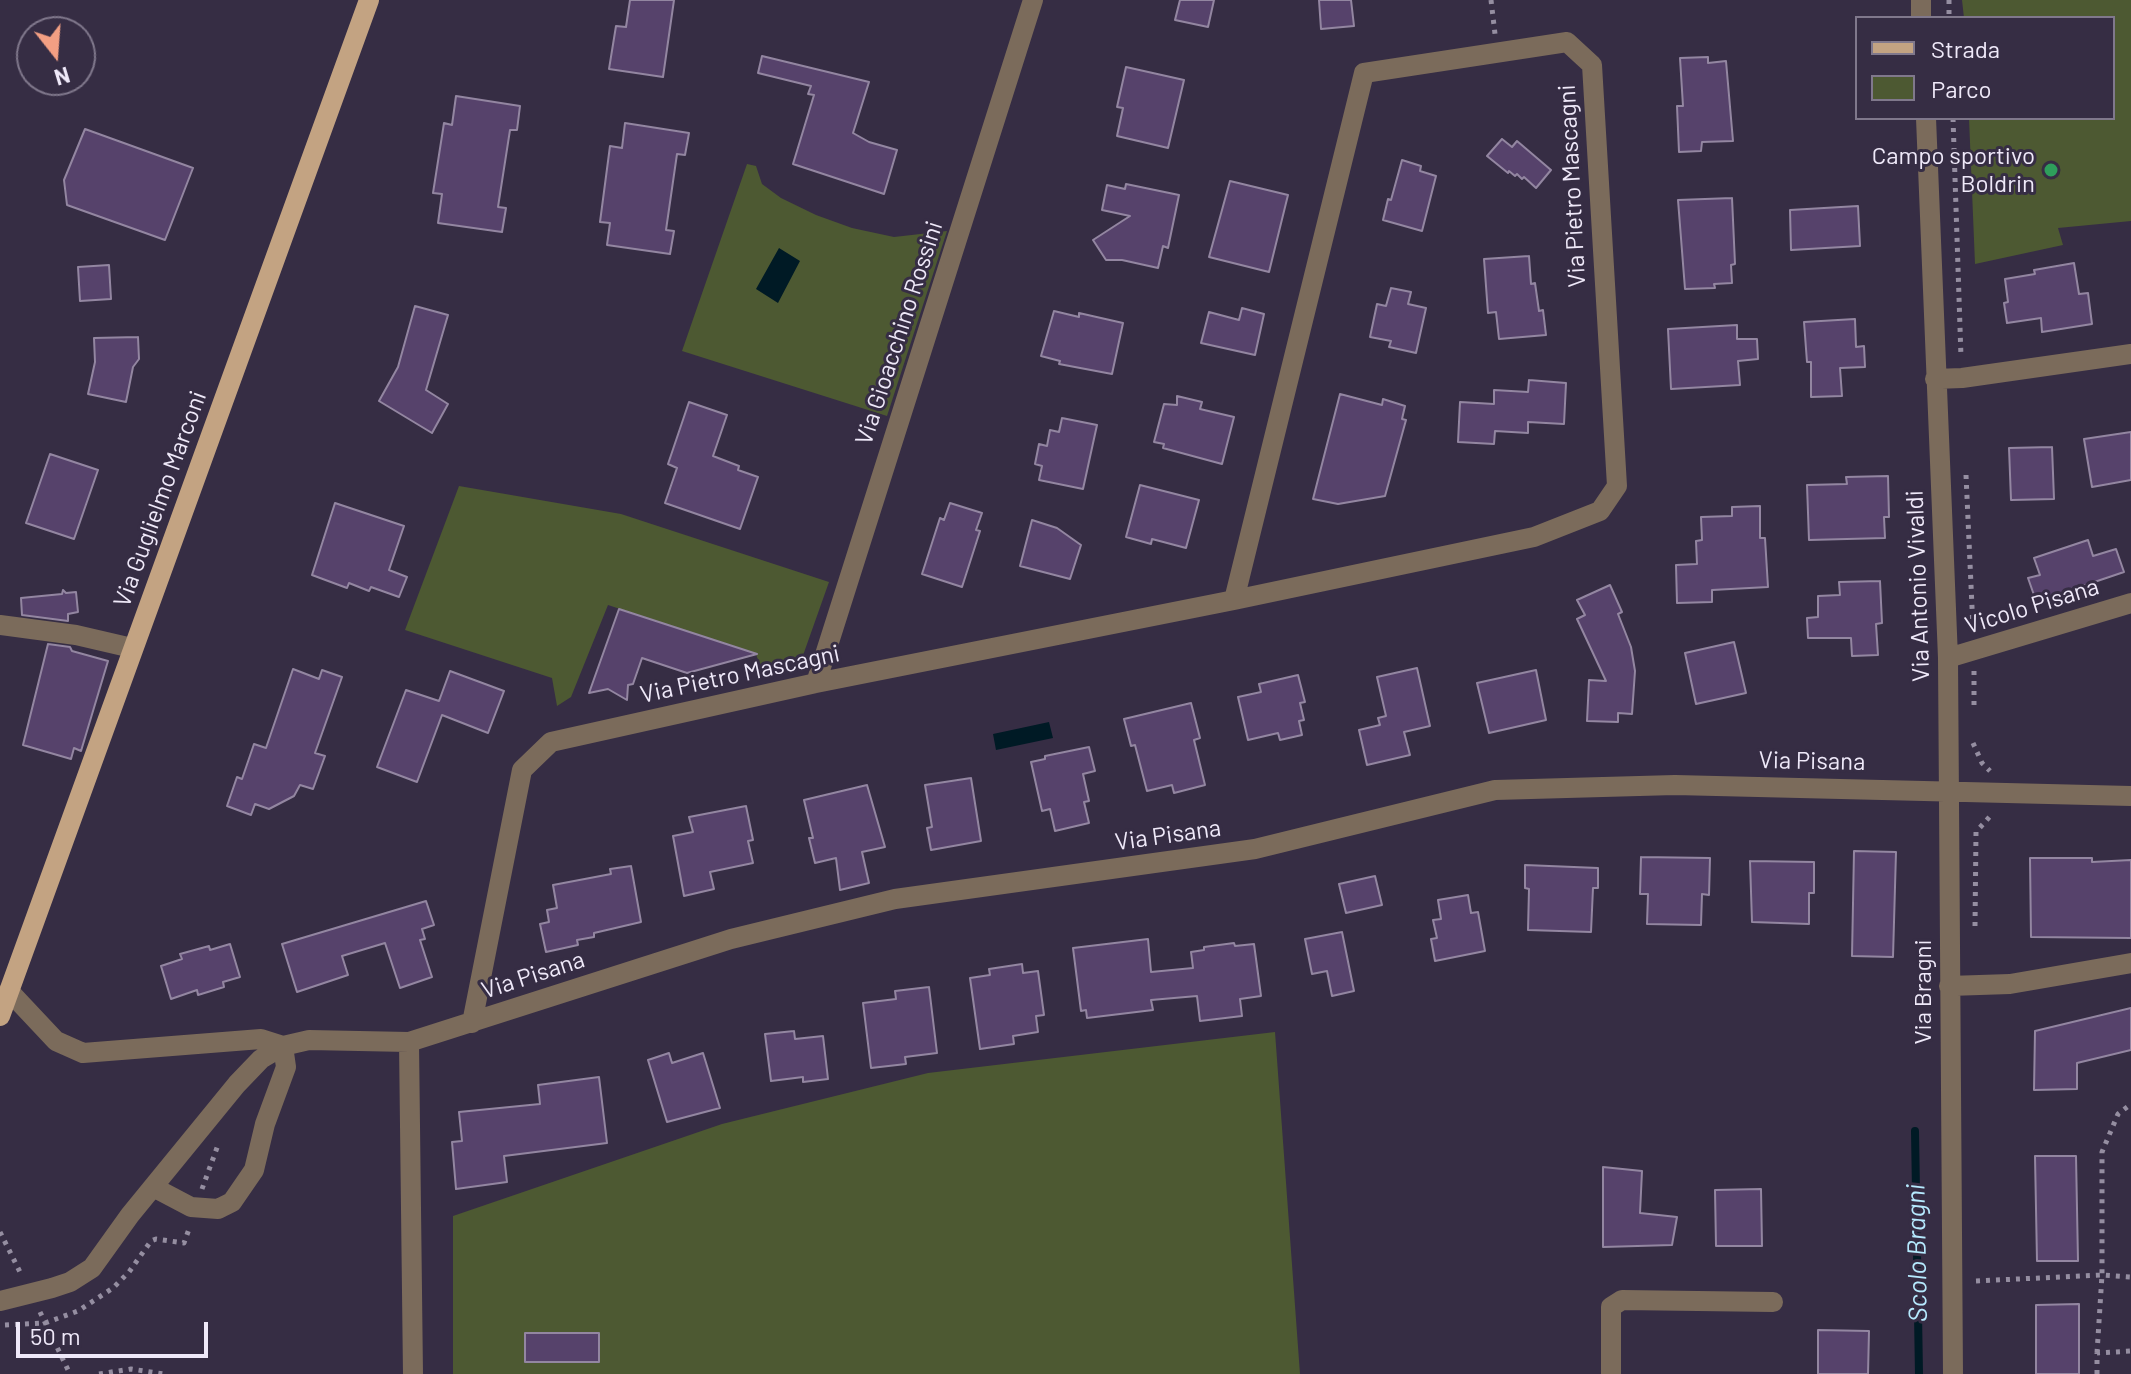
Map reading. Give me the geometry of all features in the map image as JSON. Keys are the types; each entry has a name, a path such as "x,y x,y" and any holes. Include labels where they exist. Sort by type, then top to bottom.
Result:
{"main road":[{"name":"Via Guglielmo Marconi","path":"0,1016 369,0"}],"street":[{"name":"Via Gioacchino Rossini","path":"816,683 1033,0"},
{"name":"Via Pietro Mascagni","path":"472,1023 522,770 551,742 816,683 1234,600 1534,537 1600,511 1617,486 1592,65 1567,42 1364,73 1234,600"},
{"name":"Via Antonio Vivaldi","path":"1926,120 1948,658 1950,791"},
{"path":"1935,379 1962,378 2131,354"},
{"name":"Vicolo Pisana","path":"1948,658 2131,603"},
{"path":"0,625 76,635 132,648"},
{"name":"Via Pisana","path":"0,1301 70,1282 92,1268 237,1084 261,1059 283,1046 309,1040 409,1042 731,939 895,899 1255,849 1495,790 1675,785 1950,791"},
{"path":"1950,791 2131,796"},
{"name":"Via Bragni","path":"1950,791 1953,1374"},
{"path":"1949,986 2010,984 2131,963"},
{"name":"Via Pisana","path":"9,991 56,1041 83,1053 261,1039 283,1046"},
{"path":"409,1042 413,1374"},
{"path":"153,1187 196,1207 218,1209 232,1202 254,1170 265,1124 286,1067 283,1046"},
{"name":"Via Pisana","path":"0,1287 30,1294"},
{"path":"1611,1374 1611,1307 1622,1300 1773,1302"}],"path":[{"path":"1491,0 1497,51"},
{"path":"2097,1374 2102,1275 2102,1152 2118,1114 2131,1104"},
{"path":"0,1325 45,1323 78,1311 97,1300 129,1272 151,1241 184,1243 221,1136"},
{"path":"0,1232 70,1374"},
{"path":"1976,1281 2102,1275 2131,1277"},
{"path":"2097,1353 2131,1351"},
{"path":"99,1374 131,1369 164,1374"}],"green space":[{"name":"Campo sportivo Boldrin","path":"1962,0 2131,0 2131,221 2058,228 2063,245 1975,264 1969,120 2115,120 2115,16 1964,16"},
{"path":"747,164 756,166 762,184 781,198 852,228 894,237 947,231 887,416 682,351"},
{"path":"459,486 621,514 829,582 801,661 761,669 756,654 608,605 571,697 557,706 552,678 405,630"},
{"path":"1275,1032 1300,1374 453,1374 453,1216 722,1124 928,1073"}],"water":[{"path":"779,248 800,261 778,303 756,289"},
{"path":"1049,722 1053,738 996,750 993,734"}],"building":[{"path":"630,0 674,0 663,77 609,69 616,26 626,27"},
{"path":"1180,0 1214,0 1208,27 1175,20"},
{"path":"1319,0 1351,0 1354,26 1321,29"},
{"path":"762,56 869,82 853,133 869,142 897,150 884,194 793,164 814,95 808,94 811,86 758,73"},
{"path":"1708,57 1708,63 1726,61 1733,141 1702,142 1701,151 1679,152 1677,106 1683,106 1680,58"},
{"path":"1126,67 1184,80 1168,148 1117,136 1123,108 1117,107"},
{"path":"456,96 520,106 517,130 510,130 498,207 506,208 502,232 438,223 442,194 433,193 444,123 452,125"},
{"path":"625,123 689,133 685,155 677,154 666,230 674,231 670,254 607,245 610,223 600,222 610,146 622,148"},
{"path":"85,129 193,168 165,240 67,205 64,180"},
{"path":"1502,139 1512,147 1517,141 1551,170 1536,188 1524,177 1522,179 1517,174 1508,173 1487,156"},
{"path":"1402,160 1421,166 1420,171 1436,176 1422,231 1383,220"},
{"path":"1230,181 1288,195 1269,272 1209,257"},
{"path":"1126,184 1179,195 1168,248 1163,246 1158,268 1122,260 1106,260 1093,240 1130,216 1102,210 1107,185 1125,189"},
{"path":"1732,198 1735,264 1731,265 1732,283 1714,284 1715,288 1685,289 1678,200"},
{"path":"1858,206 1860,246 1791,250 1790,210"},
{"path":"1529,256 1531,284 1535,283 1539,311 1543,310 1546,335 1499,339 1496,312 1488,313 1484,259"},
{"path":"2074,263 2079,294 2088,293 2092,324 2042,332 2041,318 2007,323 2005,279"},
{"path":"109,265 111,299 80,301 78,267"},
{"path":"1391,288 1411,292 1408,304 1426,308 1416,353 1389,347 1391,341 1370,337 1377,304 1386,306"},
{"path":"415,306 448,315 426,390 448,404 432,433 379,401 398,367"},
{"path":"1242,308 1264,314 1255,355 1201,343 1209,312 1239,320"},
{"path":"1054,311 1123,323 1112,374 1059,364 1060,361 1041,356"},
{"path":"1855,319 1856,347 1864,346 1865,367 1840,368 1842,396 1811,397 1811,362 1807,362 1804,322"},
{"path":"1737,325 1737,339 1757,339 1758,359 1738,361 1740,385 1671,389 1668,329"},
{"path":"138,337 139,359 133,367 126,402 88,394 95,362 94,338"},
{"path":"1529,380 1566,383 1564,424 1528,422 1528,433 1495,431 1494,444 1458,442 1460,402 1494,404 1494,390 1528,392"},
{"path":"1340,394 1382,405 1383,399 1405,406 1402,419 1406,420 1385,496 1338,504 1313,499"},
{"path":"1177,396 1202,402 1200,409 1234,417 1222,464 1163,448 1164,444 1154,442 1164,404 1177,405"},
{"path":"689,402 727,415 713,456 758,477 740,529 665,503 677,468 668,464"},
{"path":"1062,418 1097,425 1083,489 1039,480 1042,466 1035,464 1039,444 1047,446 1050,430 1059,432"},
{"path":"2131,432 2131,480 2092,487 2084,439"},
{"path":"2052,447 2054,499 2011,500 2009,448"},
{"path":"50,454 98,470 74,539 26,523"},
{"path":"1888,476 1889,517 1884,517 1885,538 1809,540 1807,485 1847,484 1846,477"},
{"path":"1140,485 1199,500 1186,548 1152,539 1151,544 1126,537"},
{"path":"335,503 404,526 389,570 407,577 399,597 349,583 347,588 312,575"},
{"path":"950,503 982,513 976,530 980,531 962,587 922,574 940,518 944,520"},
{"path":"1760,506 1760,538 1765,538 1768,587 1712,590 1712,602 1677,603 1676,565 1697,564 1696,541 1702,540 1701,517 1732,516 1732,507"},
{"path":"1032,520 1057,528 1081,545 1070,579 1020,566"},
{"path":"2088,540 2093,556 2116,549 2124,572 2047,598 2046,594 2035,598 2028,578 2040,575 2034,558"},
{"path":"1880,581 1882,623 1876,624 1878,655 1852,656 1851,638 1808,638 1807,618 1818,617 1818,596 1840,595 1839,582"},
{"path":"1610,585 1622,612 1618,614 1631,647 1635,671 1632,714 1618,713 1618,722 1587,721 1589,680 1606,681 1577,619 1585,615 1577,600"},
{"path":"63,590 66,593 76,592 78,612 68,614 68,621 22,615 21,598 62,594"},
{"path":"619,609 757,654 687,673 642,658 633,684 628,685 627,700 608,689 589,693"},
{"path":"1734,642 1746,693 1696,704 1685,653"},
{"path":"48,644 70,647 72,651 108,661 81,751 74,748 71,759 23,745"},
{"path":"1417,668 1430,726 1404,732 1410,755 1367,765 1359,730 1380,725 1378,718 1386,716 1377,677"},
{"path":"293,669 319,679 322,670 342,677 315,753 325,756 313,789 300,785 294,796 269,809 255,804 251,815 227,806 237,777 242,779 254,744 266,748"},
{"path":"1536,670 1546,720 1489,733 1477,683"},
{"path":"450,671 504,691 488,733 442,715 417,782 377,767 406,690 439,701"},
{"path":"1298,675 1305,702 1300,703 1304,720 1299,721 1302,735 1280,740 1278,733 1248,740 1238,697 1261,692 1259,684"},
{"path":"1191,703 1200,738 1194,740 1205,785 1174,793 1172,785 1147,791 1135,745 1131,746 1124,719"},
{"path":"1089,747 1095,771 1083,774 1089,801 1084,802 1089,823 1055,831 1050,809 1042,811 1031,762"},
{"path":"971,778 981,841 931,850 927,828 932,827 925,785"},
{"path":"867,785 885,847 862,852 869,883 840,890 836,858 815,863 804,800"},
{"path":"746,806 753,840 748,841 753,863 710,872 714,889 684,896 673,836 693,832 689,817"},
{"path":"1854,851 1896,852 1893,957 1852,956"},
{"path":"1641,857 1710,858 1709,895 1702,894 1701,925 1647,924 1648,894 1640,894"},
{"path":"2030,858 2092,858 2092,862 2131,860 2131,938 2031,937"},
{"path":"1750,861 1814,862 1814,893 1809,893 1809,924 1752,922"},
{"path":"1525,865 1598,868 1598,888 1593,888 1591,932 1528,930 1529,889 1525,888"},
{"path":"631,866 641,922 594,933 594,937 577,940 578,945 546,952 540,924 549,922 547,910 557,908 553,885 611,874 610,869"},
{"path":"1375,876 1382,905 1346,913 1339,884"},
{"path":"1468,895 1471,913 1478,912 1485,951 1435,961 1431,939 1437,938 1433,920 1441,919 1438,900"},
{"path":"426,901 434,925 422,929 425,939 420,940 432,977 400,988 385,943 342,956 348,975 297,992 282,944"},
{"path":"1342,932 1354,991 1332,996 1327,971 1312,974 1305,939"},
{"path":"1148,939 1151,972 1193,968 1191,952 1204,950 1204,947 1254,944 1261,996 1240,999 1242,1016 1200,1021 1197,996 1151,1000 1153,1010 1087,1018 1086,1010 1081,1011 1073,948"},
{"path":"230,944 240,977 223,982 224,987 198,995 197,990 171,999 161,966 182,959 180,954"},
{"path":"1022,964 1023,973 1038,971 1044,1015 1036,1016 1038,1032 1013,1036 1014,1044 980,1049 970,978 990,975 989,969"},
{"path":"929,987 937,1053 905,1057 906,1064 871,1068 863,1003 896,999 895,991"},
{"path":"2131,1008 2131,1050 2077,1063 2077,1089 2034,1090 2035,1031"},
{"path":"794,1031 795,1039 823,1036 828,1079 803,1082 803,1077 771,1081 765,1034"},
{"path":"669,1053 672,1063 703,1053 720,1108 667,1122 648,1060"},
{"path":"599,1077 607,1143 504,1156 507,1182 456,1189 452,1142 462,1141 459,1112 540,1104 538,1085"},
{"path":"2035,1156 2076,1156 2078,1261 2037,1261"},
{"path":"1603,1167 1642,1171 1640,1213 1677,1217 1672,1245 1603,1247"},
{"path":"1761,1189 1762,1246 1716,1246 1715,1190"},
{"path":"2079,1304 2079,1374 2036,1374 2036,1305"},
{"path":"1818,1330 1869,1331 1868,1374 1818,1374"},
{"path":"525,1333 599,1333 599,1362 525,1362"}],"waterway":[{"name":"Scolo Bragni","path":"1915,1131 1919,1374"}],"place":[{"name":"Campo sportivo Boldrin","path":"2051,170"}]}
